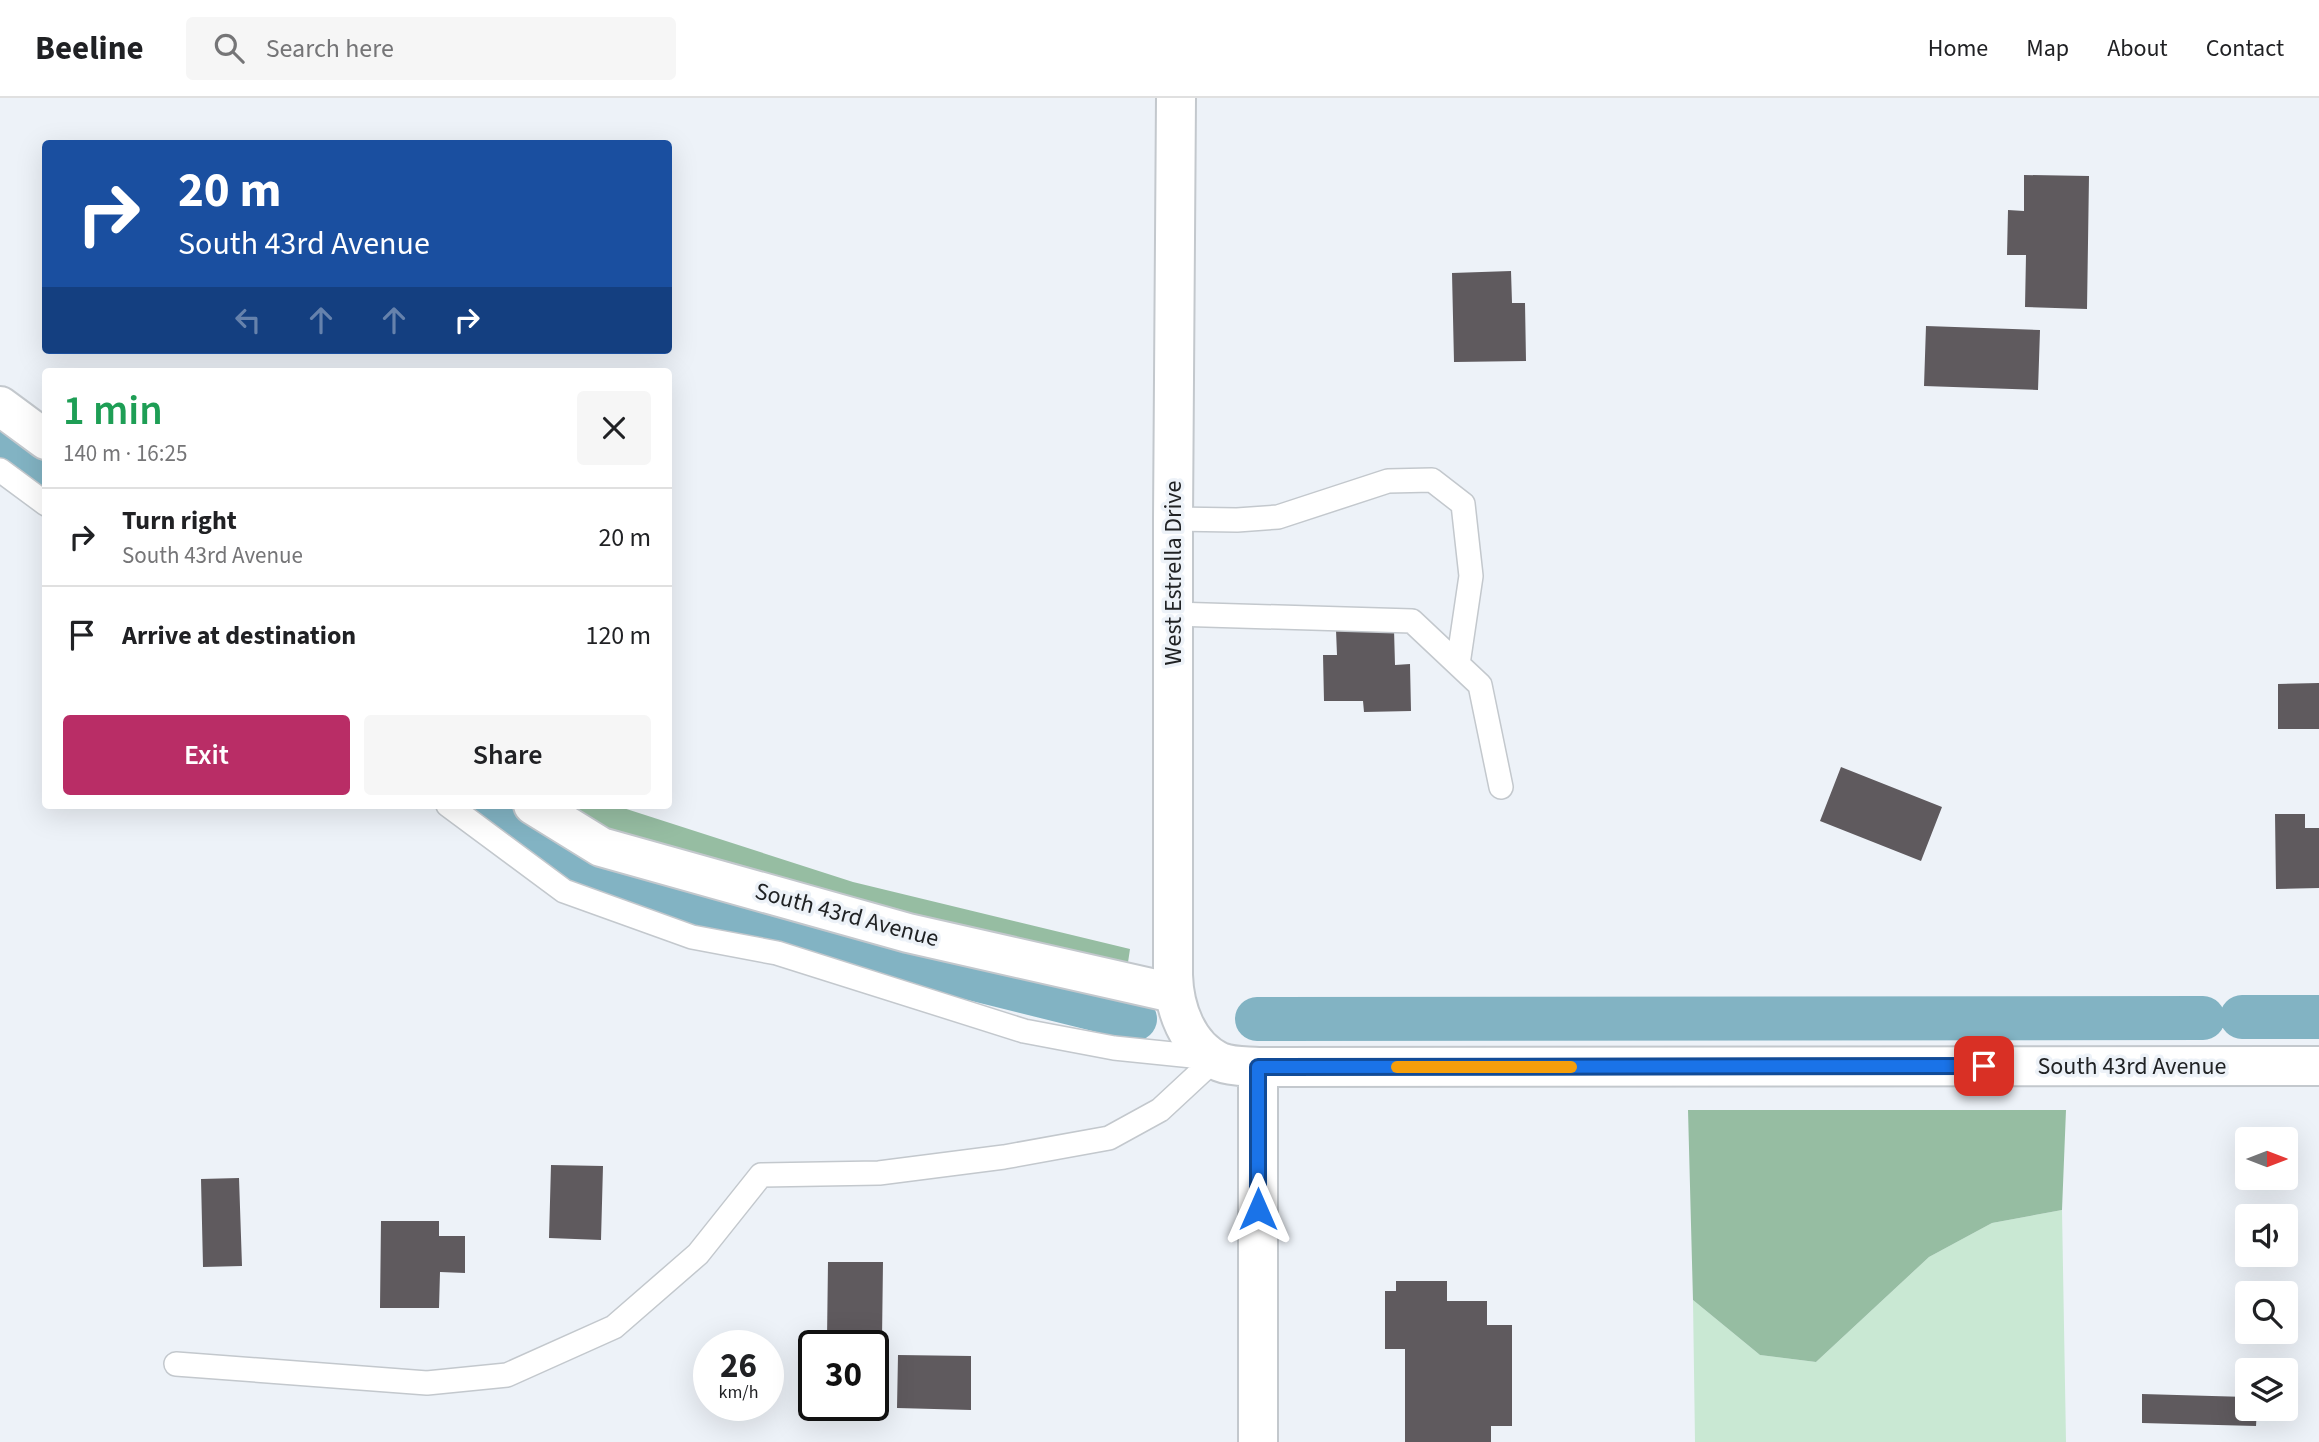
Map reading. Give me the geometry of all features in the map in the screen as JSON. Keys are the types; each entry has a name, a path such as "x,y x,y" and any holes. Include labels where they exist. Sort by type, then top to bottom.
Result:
{"street":[{"name":"West Estrella Drive","path":"1177,98 1173,519 1173,993 1183,1024 1205,1051"},
{"path":"0,406 42,437"},
{"name":"South 43rd Avenue","path":"539,809 601,847 908,933 1173,993"},
{"name":"South 43rd Avenue","path":"1205,1051 1233,1065 1258,1067 2319,1066"},
{"path":"1258,1067 1258,1442"}],"lane":[{"path":"0,470 42,501"},
{"path":"1173,519 1237,520 1278,517 1388,481 1432,480 1462,504 1471,576 1458,664"},
{"path":"1173,614 1412,621 1480,685 1501,787"},
{"path":"453,809 564,891 692,937 777,953 1024,1031 1114,1048 1205,1051"},
{"path":"176,1364 426,1383 507,1375 614,1327 698,1254 761,1175 879,1172 1004,1157 1109,1138 1160,1110 1205,1051"}],"green space":[{"path":"564,809 626,809 853,882 1130,949 1126,976 592,828"},
{"path":"1688,1110 2066,1110 2062,1210 1992,1223 1929,1257 1816,1362 1760,1355 1693,1300"},
{"path":"2062,1210 2066,1442 1695,1442 1693,1300 1760,1355 1816,1362 1929,1257 1992,1223"}],"building":[{"path":"2024,175 2089,176 2087,309 2025,307 2026,255 2007,255 2008,210 2024,211"},
{"path":"1511,271 1512,303 1525,303 1526,361 1454,362 1452,273"},
{"path":"1926,326 2040,330 2038,390 1924,386"},
{"path":"1394,629 1395,665 1410,664 1411,711 1364,712 1363,701 1324,701 1323,655 1337,655 1336,630"},
{"path":"2319,683 2319,729 2278,729 2278,684"},
{"path":"1841,767 1942,807 1921,861 1820,821"},
{"path":"2275,814 2305,814 2305,828 2319,828 2319,888 2276,889"},
{"path":"551,1165 603,1166 601,1240 549,1238"},
{"path":"239,1178 242,1266 203,1267 201,1179"},
{"path":"381,1221 439,1221 439,1236 465,1236 465,1273 440,1272 439,1308 380,1308"},
{"path":"828,1262 883,1262 882,1330 827,1330"},
{"path":"1396,1281 1447,1281 1447,1301 1487,1301 1487,1325 1512,1325 1512,1426 1491,1426 1491,1442 1405,1442 1405,1349 1385,1349 1385,1291 1396,1291"},
{"path":"898,1355 971,1356 971,1410 897,1408"},
{"path":"2142,1394 2235,1397 2235,1421 2256,1421 2256,1426 2142,1423"}],"waterway":[{"path":"0,444 42,474"},
{"path":"493,809 580,866 639,890 730,918 1135,1019"},
{"path":"2242,1017 2319,1017"},
{"path":"1257,1019 2203,1018"}],"slow traffic":[{"path":"1397,1067 1571,1067"}],"route":[{"path":"1258,1209 1258,1067 1984,1066"}]}
